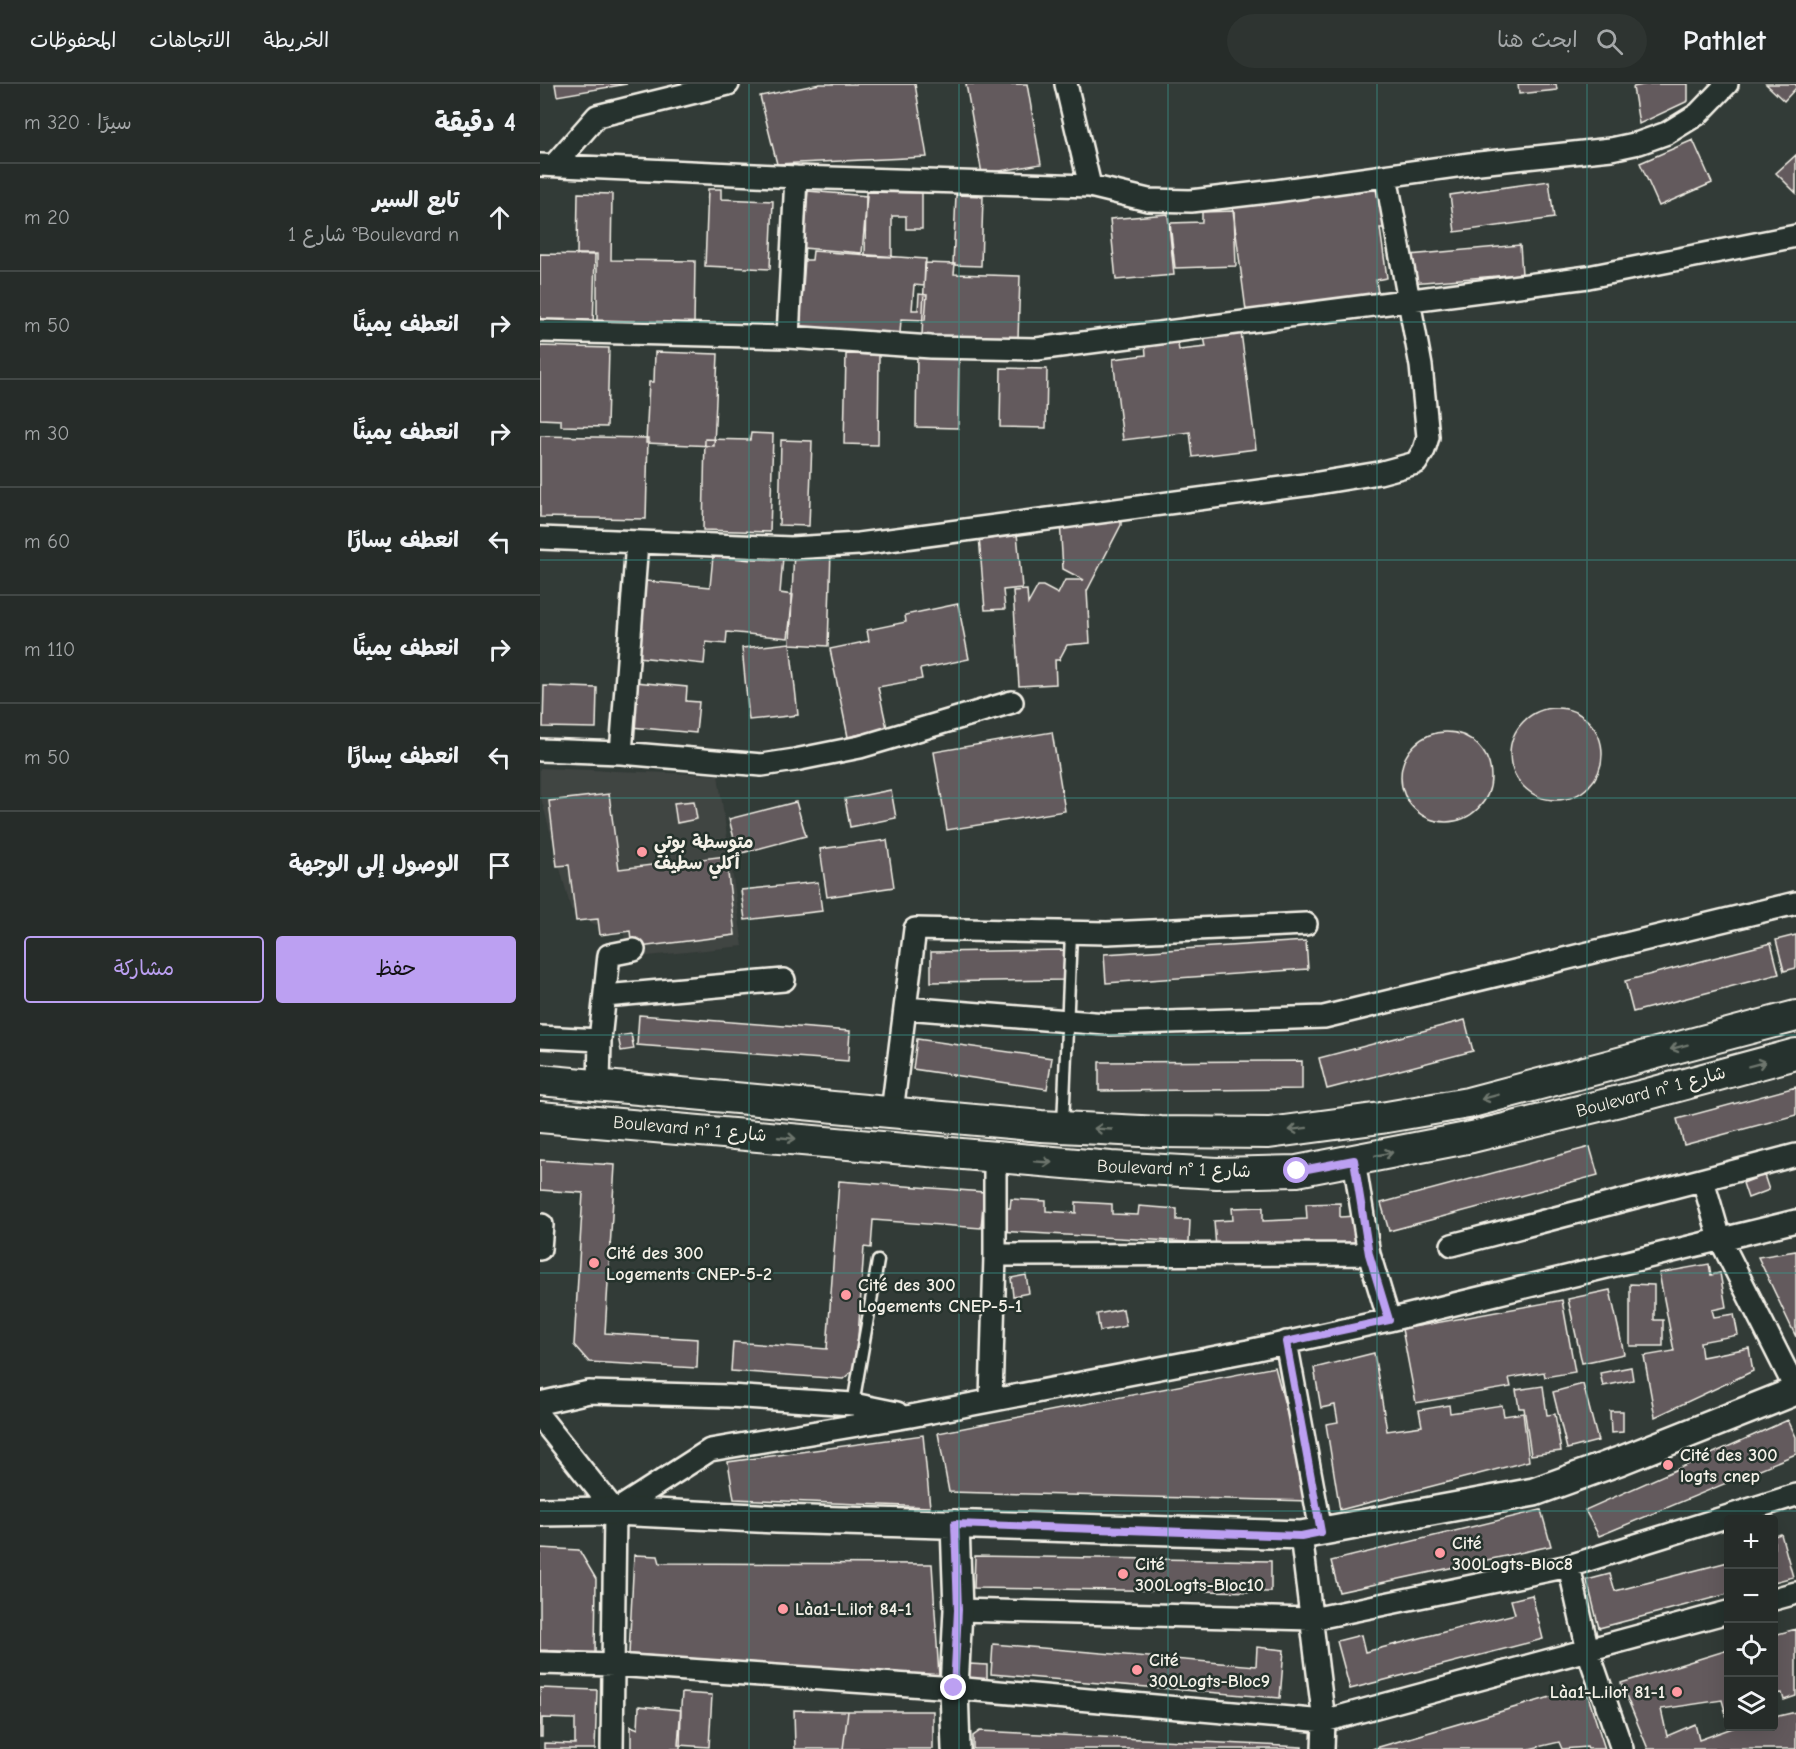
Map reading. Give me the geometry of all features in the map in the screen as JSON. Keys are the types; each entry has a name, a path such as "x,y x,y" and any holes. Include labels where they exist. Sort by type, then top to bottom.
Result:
{"main road":[{"name":"Boulevard n° شارع 1","path":"540,1080 1063,1127 1161,1132 1269,1133 1381,1118 1467,1102 1796,1016"},
{"name":"Boulevard n° شارع 1","path":"540,1117 1111,1167 1217,1173 1297,1171 1472,1137 1796,1054"}],"street":[{"path":"547,165 597,116 728,84"},
{"path":"1066,84 1090,186"},
{"path":"547,165 796,177 1090,186 1148,201 1191,201 1470,164 1611,149 1639,143 1667,133 1698,114 1727,84"},
{"path":"540,538 791,548 859,544 1312,484 1379,473 1416,463 1424,450 1428,437 1421,366 1386,176"},
{"path":"788,337 796,177"},
{"path":"540,331 788,337 931,347 1037,349 1588,277 1796,236"},
{"path":"621,753 638,542"},
{"path":"540,750 621,753 762,765 860,747 1012,702"},
{"path":"905,1008 1106,1024 1324,1017 1796,903"},
{"path":"891,1112 915,929 1071,934 1306,924"},
{"path":"599,1084 600,1040 609,955 634,950"},
{"path":"604,996 784,980"},
{"path":"540,1037 600,1040"},
{"path":"1452,1245 1796,1155"},
{"path":"991,1400 995,1158"},
{"path":"1354,1160 1369,1254 1389,1320"},
{"path":"540,1512 615,1511 776,1519 1311,1534 1534,1492 1622,1460 1796,1390 1720,1239 1703,1180"},
{"path":"615,1511 710,1450 910,1416 1236,1354 1389,1320 1796,1221"},
{"path":"540,1225 540,1250"},
{"path":"995,1256 1369,1254"},
{"path":"1286,1342 1311,1534 1312,1619 1324,1721 1323,1749"},
{"path":"540,1403 589,1392 729,1396 853,1404 910,1416"},
{"path":"540,1417 615,1511 612,1749"},
{"path":"958,1610 1312,1619 1569,1566 1796,1495"},
{"path":"955,1524 958,1610 954,1688 956,1749"},
{"path":"1569,1566 1588,1651 1622,1749"},
{"path":"1778,1598 1796,1593"},
{"path":"540,1663 614,1665 954,1688 1324,1721 1724,1613"}],"lane":[{"path":"1063,1127 1071,934"},
{"path":"853,1404 878,1261"}],"shaded area":[{"name":"متوسطة بوتي أكلي سطيف","path":"540,768 718,775 743,946 629,958 623,930 608,929 586,921 571,909 540,794"}],"building":[{"path":"555,84 627,84 557,96"},
{"path":"820,84 915,84 927,157 777,164 760,96"},
{"path":"966,84 1027,84 1041,164 982,174"},
{"path":"1518,84 1556,84 1557,90 1519,94"},
{"path":"1648,84 1688,84 1688,101 1639,124 1633,87"},
{"path":"1766,84 1796,84 1796,88 1784,101"},
{"path":"1693,140 1712,183 1659,206 1640,163"},
{"path":"1796,155 1796,193 1776,173"},
{"path":"1549,181 1554,218 1455,232 1450,195"},
{"path":"1380,183 1386,228 1380,228 1387,278 1376,280 1378,293 1351,297 1352,304 1247,318 1232,203"},
{"path":"708,189 721,189 721,199 773,201 770,269 705,266"},
{"path":"808,191 867,196 862,253 803,248"},
{"path":"866,192 922,193 922,229 906,229 906,216 892,216 892,257 865,256"},
{"path":"578,193 612,194 611,260 695,261 694,325 597,323 597,254 577,254"},
{"path":"956,195 983,196 981,266 953,265"},
{"path":"1234,211 1236,266 1175,268 1170,223 1202,222 1202,212"},
{"path":"1168,214 1174,275 1116,280 1110,219"},
{"path":"1520,245 1522,274 1411,283 1409,255"},
{"path":"813,251 926,259 924,286 914,285 912,310 918,310 919,294 927,295 925,320 901,319 900,334 800,327 805,260 812,260"},
{"path":"540,254 595,255 593,328 540,326"},
{"path":"925,263 955,264 954,274 1020,276 1018,339 922,336"},
{"path":"1241,332 1256,449 1193,457 1190,432 1123,440 1113,359 1146,355 1145,343 1177,339 1179,350 1206,347 1204,337"},
{"path":"540,346 609,348 607,427 561,426 561,420 540,419"},
{"path":"655,352 718,354 714,446 646,443 649,382 654,382"},
{"path":"917,352 959,353 958,428 916,427"},
{"path":"846,354 879,355 878,445 844,444"},
{"path":"1001,368 1047,369 1046,428 1000,427"},
{"path":"751,433 773,434 770,532 703,530 705,439 750,440"},
{"path":"540,436 648,438 646,519 540,517"},
{"path":"781,440 812,441 809,526 779,525"},
{"path":"1121,520 1121,525 1087,591 1090,643 1067,645 1059,660 1055,660 1056,684 1019,686 1013,591 1027,590 1028,604 1038,586 1043,586 1058,594 1065,580 1084,580 1063,569 1060,521"},
{"path":"1017,533 1022,588 1003,590 1005,609 985,610 979,536"},
{"path":"794,549 831,551 828,646 790,644"},
{"path":"750,553 783,557 780,593 793,595 788,638 727,632 726,644 706,642 704,664 638,657 646,581 710,587 713,556 750,560"},
{"path":"958,604 969,659 920,669 922,679 878,687 887,728 848,737 830,649 869,641 867,630 906,622 905,615"},
{"path":"790,643 798,715 749,720 742,648"},
{"path":"635,682 687,687 686,701 699,702 696,733 631,727"},
{"path":"544,686 597,688 596,728 543,727"},
{"path":"1556,708 1573,712 1588,722 1598,737 1602,754 1598,771 1588,786 1573,796 1556,800 1539,796 1524,786 1514,771 1510,754 1514,737 1524,722 1539,712"},
{"path":"1052,732 1065,811 947,830 934,752"},
{"path":"1437,732 1455,732 1471,739 1484,752 1491,768 1491,786 1484,802 1471,815 1455,822 1437,822 1421,815 1408,802 1401,786 1401,768 1408,752 1421,739"},
{"path":"891,790 896,818 850,827 845,799"},
{"path":"609,794 619,869 726,856 735,935 632,948 630,931 600,935 598,919 576,921 569,865 557,866 549,801"},
{"path":"694,801 697,819 677,823 674,803"},
{"path":"796,802 806,836 738,854 729,819"},
{"path":"887,840 894,887 827,897 820,849"},
{"path":"818,882 822,911 745,920 741,890"},
{"path":"1796,935 1796,968 1784,971 1776,940"},
{"path":"1306,941 1308,969 1106,983 1104,954"},
{"path":"1771,943 1779,974 1633,1012 1625,981"},
{"path":"1067,950 1067,980 931,982 931,952"},
{"path":"639,1015 850,1031 848,1061 637,1045"},
{"path":"1465,1020 1473,1051 1327,1089 1319,1058"},
{"path":"631,1034 634,1049 621,1051 618,1036"},
{"path":"917,1039 1052,1058 1047,1089 913,1069"},
{"path":"1302,1061 1302,1089 1099,1091 1099,1062"},
{"path":"1796,1087 1796,1115 1684,1145 1677,1119"},
{"path":"1590,1147 1598,1175 1389,1231 1381,1203"},
{"name":"Cité des 300 Logements CNEP-5-2","path":"540,1160 615,1165 605,1333 698,1339 697,1368 589,1362 574,1345 583,1193 540,1190"},
{"path":"1764,1175 1769,1190 1748,1198 1743,1183"},
{"name":"Cité des 300 Logements CNEP-5-1","path":"839,1181 984,1192 981,1228 873,1220 871,1248 864,1247 856,1368 843,1379 731,1371 733,1342 827,1349"},
{"path":"1011,1199 1046,1201 1046,1211 1076,1213 1076,1202 1112,1204 1112,1214 1138,1215 1139,1206 1177,1209 1177,1220 1190,1220 1189,1242 997,1231 999,1208 1010,1208"},
{"path":"1340,1203 1340,1217 1357,1216 1358,1242 1216,1248 1214,1221 1233,1220 1232,1208 1263,1207 1263,1221 1307,1219 1306,1204"},
{"path":"1796,1251 1796,1337 1758,1257"},
{"path":"1709,1264 1711,1275 1720,1273 1726,1307 1712,1310 1714,1317 1734,1314 1738,1335 1700,1342 1702,1357 1749,1348 1753,1371 1655,1417 1644,1356 1674,1351 1659,1273"},
{"path":"1026,1275 1029,1293 1013,1296 1011,1278"},
{"path":"1630,1284 1654,1285 1654,1320 1663,1320 1663,1346 1630,1346"},
{"path":"1610,1290 1624,1354 1582,1363 1568,1299"},
{"path":"1562,1300 1575,1372 1545,1377 1544,1372 1509,1378 1511,1387 1416,1403 1402,1329"},
{"path":"1123,1309 1126,1326 1100,1331 1097,1314"},
{"path":"1374,1353 1387,1431 1422,1426 1419,1410 1449,1405 1450,1413 1502,1405 1504,1416 1523,1413 1529,1461 1340,1510 1326,1424 1338,1422 1335,1405 1321,1408 1314,1368"},
{"path":"1275,1367 1310,1501 949,1492 938,1433"},
{"path":"1631,1367 1633,1380 1603,1386 1600,1373"},
{"path":"1583,1384 1598,1441 1567,1449 1553,1392"},
{"path":"1543,1386 1547,1415 1555,1414 1561,1451 1531,1455 1524,1408 1519,1408 1516,1390"},
{"path":"1610,1411 1623,1411 1623,1432 1611,1433"},
{"path":"1788,1420 1796,1437 1796,1454 1599,1536 1585,1510"},
{"path":"923,1435 930,1507 734,1499 728,1462"},
{"name":"Cité 300Logts-Bloc8","path":"1541,1510 1551,1546 1339,1592 1331,1561"},
{"path":"1781,1534 1793,1577 1778,1581 1778,1569 1778,1535"},
{"path":"540,1548 579,1550 596,1579 595,1653 540,1650"},
{"name":"Làa1-L.ilot 84-1","path":"634,1555 658,1556 660,1563 932,1564 939,1676 629,1654"},
{"name":"Cité 300Logts-Bloc10","path":"975,1556 1271,1561 1271,1592 974,1588"},
{"path":"1724,1563 1724,1595 1599,1628 1587,1580 1610,1574 1615,1591"},
{"path":"1532,1595 1543,1639 1350,1689 1337,1641 1361,1635 1365,1652 1515,1614 1511,1600"},
{"path":"1796,1629 1796,1696 1784,1700 1782,1693 1778,1694 1778,1634"},
{"name":"Cité 300Logts-Bloc9","path":"993,1644 1256,1666 1257,1647 1284,1650 1280,1698 991,1674"},
{"name":"Làa1-L.ilot 81-1","path":"1724,1651 1724,1707 1722,1700 1661,1709 1667,1736 1695,1724 1699,1740 1724,1731 1778,1731 1778,1716 1796,1712 1796,1749 1648,1749 1621,1683"},
{"path":"969,1664 987,1665 987,1681 969,1681"},
{"path":"1585,1687 1605,1749 1588,1749 1587,1747 1562,1749 1559,1742 1529,1749 1372,1749"},
{"path":"540,1688 597,1690 595,1749 544,1749 544,1743 575,1744 575,1719 542,1718 542,1737 540,1737"},
{"path":"682,1693 712,1695 709,1747 678,1745"},
{"path":"639,1706 681,1710 680,1749 631,1749 631,1726 638,1729"},
{"path":"794,1710 848,1711 843,1749 795,1749"},
{"path":"848,1711 933,1711 933,1749 843,1749"},
{"path":"980,1731 1302,1747 1302,1749 973,1749 973,1736"}],"place":[{"name":"متوسطة بوتي أكلي سطيف","path":"642,852"},
{"name":"Cité des 300 Logements CNEP-5-2","path":"594,1263"},
{"name":"Cité des 300 Logements CNEP-5-1","path":"846,1295"},
{"name":"Cité des 300 logts cnep","path":"1668,1465"},
{"name":"Cité 300Logts-Bloc8","path":"1440,1553"},
{"name":"Cité 300Logts-Bloc10","path":"1123,1574"},
{"name":"Làa1-L.ilot 84-1","path":"783,1609"},
{"name":"Cité 300Logts-Bloc9","path":"1137,1670"},
{"name":"Làa1-L.ilot 81-1","path":"1677,1692"}],"route":[{"path":"954,1688 958,1610 955,1524 1301,1536 1321,1532 1286,1342 1389,1320 1369,1254 1354,1160 1297,1171"}]}
